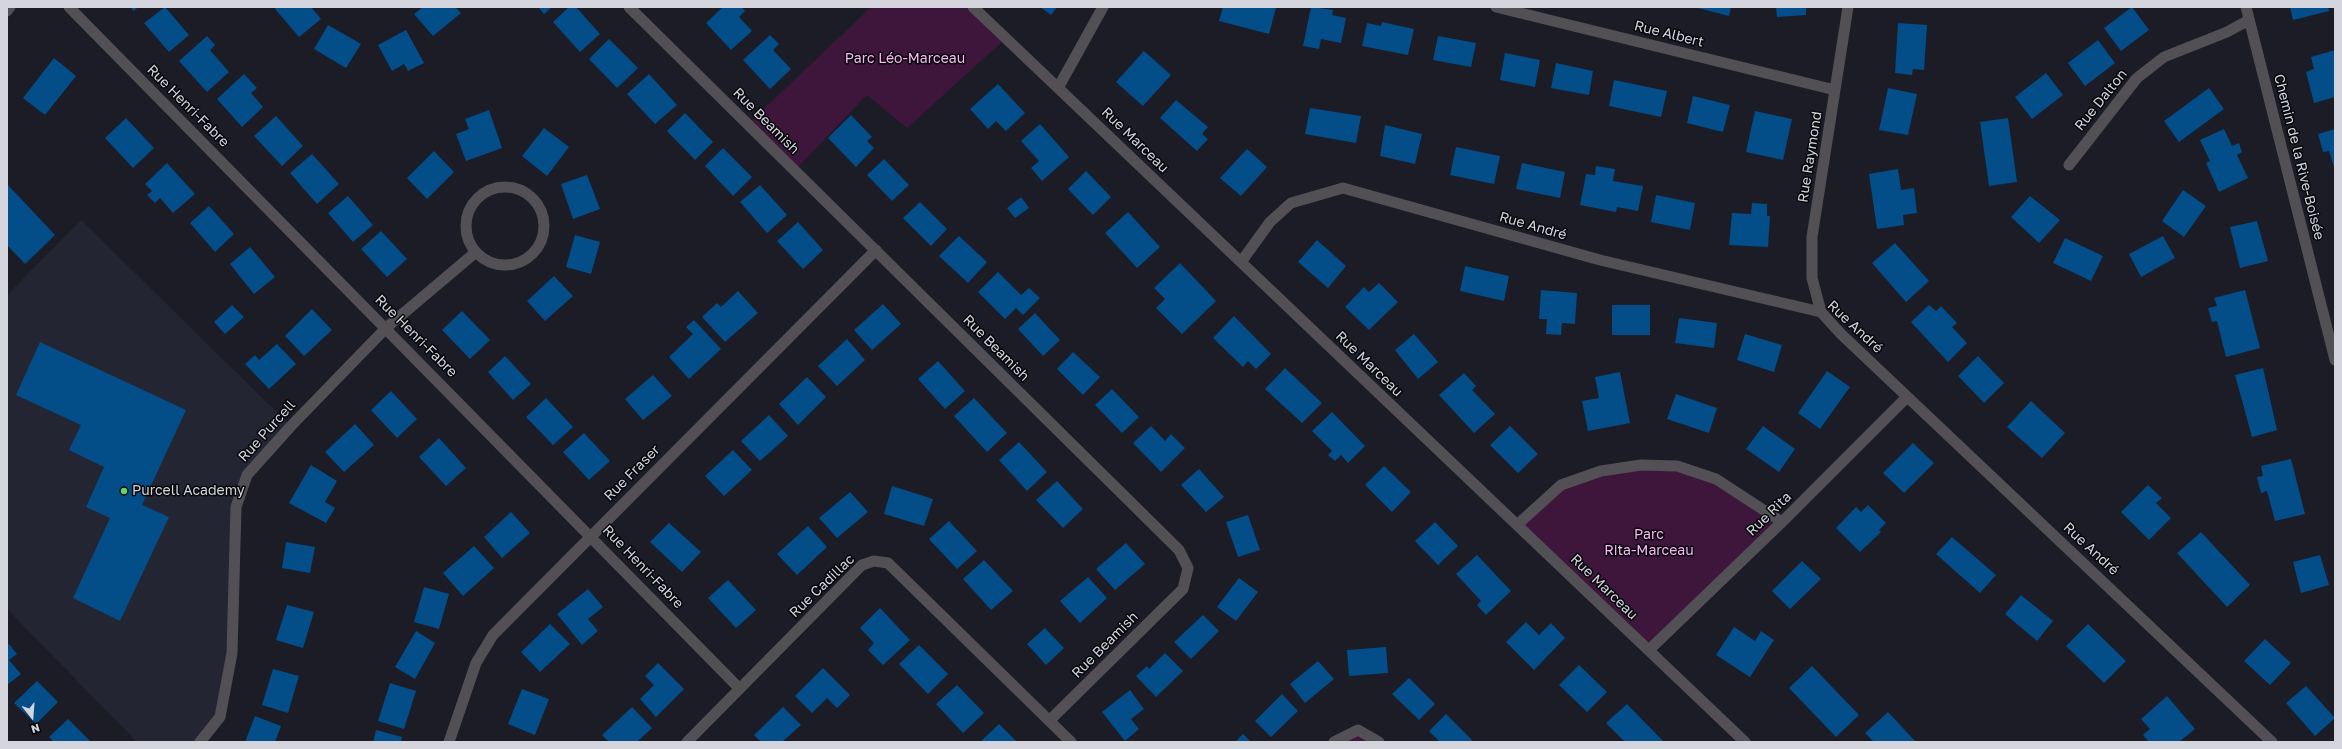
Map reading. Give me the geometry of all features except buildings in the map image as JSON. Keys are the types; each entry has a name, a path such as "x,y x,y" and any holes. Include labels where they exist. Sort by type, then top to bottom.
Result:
{"street":[{"path":"7,11 10,7"},
{"name":"Rue Henri-Fabre","path":"69,7 739,688"},
{"name":"Rue Beamish","path":"629,7 1179,550 1188,568 1183,589 1049,721"},
{"name":"Rue Marceau","path":"973,7 1745,742"},
{"path":"1058,88 1103,7"},
{"name":"Rue Albert","path":"1496,7 1835,90"},
{"name":"Rue Raymond","path":"1820,312 1812,278 1812,237 1848,7"},
{"name":"Chemin de la Rive-Boisée","path":"2246,7 2335,360"},
{"name":"Rue Dalton","path":"2069,165 2137,78 2164,57 2227,32 2249,20"},
{"path":"505,186 518,188 529,194 538,203 544,215 545,228 542,241 535,252 524,260 512,264 498,265 486,260 476,252 469,241 466,228 470,210 481,194 493,188 505,186"},
{"name":"Rue André","path":"1241,262 1270,222 1291,203 1344,188 1600,260 1820,312 2272,742"},
{"name":"Rue Fraser","path":"449,742 476,663 493,635 876,250"},
{"name":"Rue Purcell","path":"200,742 220,717 232,653 236,507 247,475 291,426 386,328 476,252"},
{"name":"Rue Rita","path":"1649,650 1782,522 1907,396"},
{"path":"1517,525 1561,485 1601,471 1641,465 1677,466 1716,478 1782,522"},
{"name":"Rue Cadillac","path":"687,742 862,565 874,561 888,563 1071,742"},
{"path":"1334,742 1358,730 1379,742"}],"shaded area":[{"name":"Purcell Academy","path":"81,220 291,426 247,475 236,507 232,653 220,717 200,742 137,742 7,609 7,295"}],"green space":[{"name":"Parc Léo-Marceau","path":"871,7 966,7 1002,42 907,128 867,95 795,170 748,124"},
{"name":"Parc Rita-Marceau","path":"1641,465 1716,479 1777,527 1649,650 1517,525 1561,485"},
{"path":"1358,730 1379,742 1334,742"}],"place":[{"name":"Purcell Academy","path":"124,491"}]}
